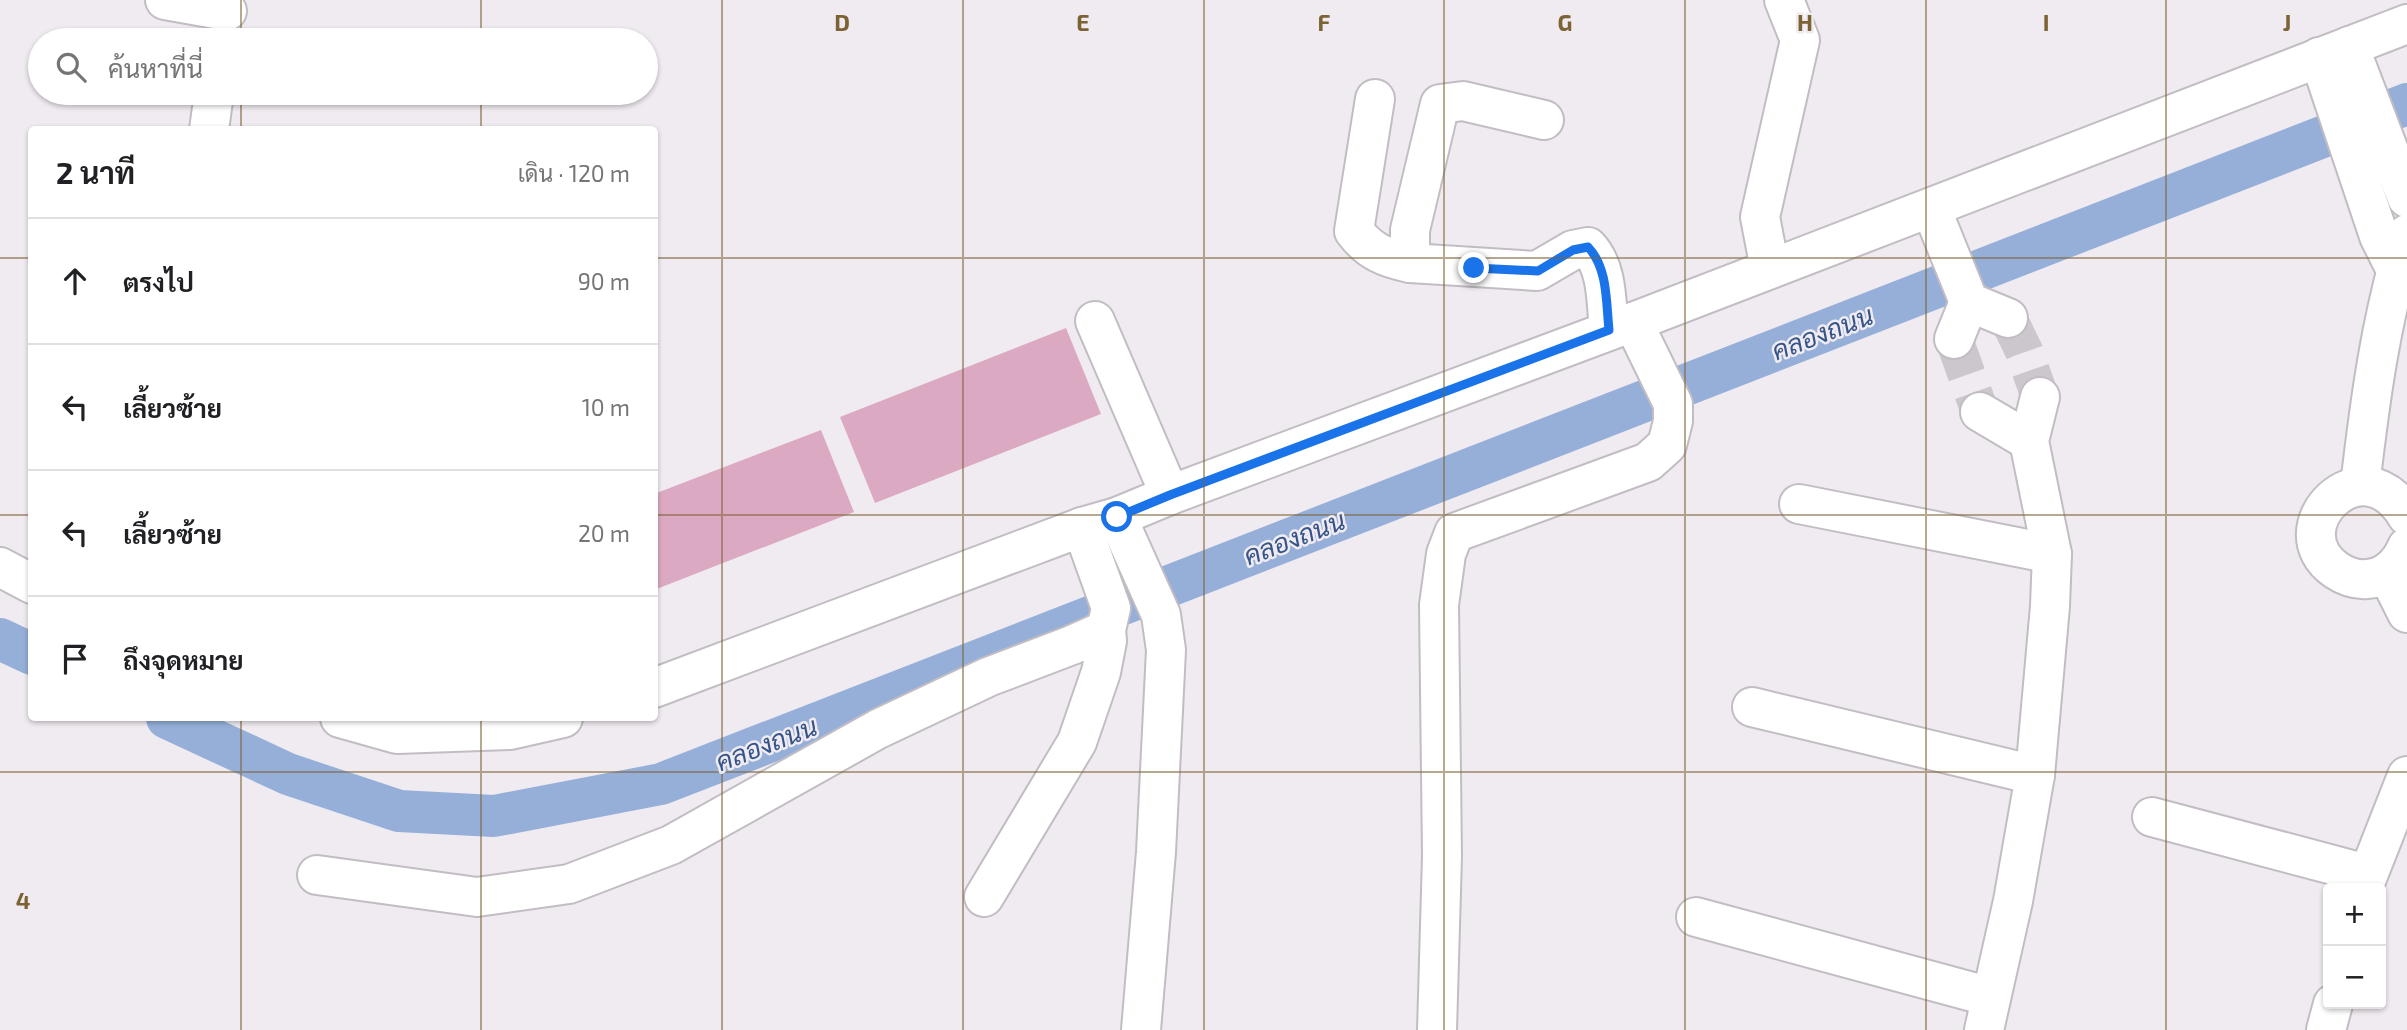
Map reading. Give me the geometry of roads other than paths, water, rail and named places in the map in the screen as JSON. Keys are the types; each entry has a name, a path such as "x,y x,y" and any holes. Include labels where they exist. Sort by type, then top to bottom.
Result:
{"street":[{"path":"165,0 226,17"},
{"path":"1770,269 1760,216 1800,40 1784,0"},
{"path":"658,687 1104,533 1170,495 1629,333 1770,269 1935,219 2341,68 2407,24"},
{"path":"2341,68 2377,167 2379,236 2401,252 2383,323 2372,385 2360,486"},
{"path":"1375,99 1353,232 1366,247 1410,263 1538,271 1573,250 1588,247 1597,256 1629,333 1673,404 1673,421 1667,445 1648,462 1454,533 1450,543 1439,605 1442,856 1437,1030"},
{"path":"1410,263 1410,230 1440,104 1463,101 1544,120"},
{"path":"210,126 213,105"},
{"path":"2377,167 2407,198"},
{"path":"1935,219 1966,296 1954,339"},
{"path":"1966,296 2008,318"},
{"path":"1095,321 1170,495"},
{"path":"1696,917 1987,1014 2013,901 2035,775 2049,619 2052,554 2029,440 2040,397"},
{"path":"1980,412 2029,440"},
{"path":"2407,516 2398,501 2380,489 2360,486 2339,492 2324,506 2316,526 2318,547 2329,564 2346,576 2367,579 2397,560 2407,612"},
{"path":"1799,504 2052,554"},
{"path":"1104,533 1161,615 1166,650 1156,852 1141,1030"},
{"path":"984,897 1077,742 1101,672 1108,619 1104,533"},
{"path":"0,567 28,582"},
{"path":"317,874 477,897 569,884 671,845 878,729 988,677 1072,645 1108,619"},
{"path":"1752,707 2035,775"},
{"path":"351,721 397,734 510,730 549,721"},
{"path":"2152,817 2365,881 2407,776"},
{"path":"2326,1030 2332,1009"}],"waterway":[{"name":"คลองถนน","path":"173,721 288,774 399,811 494,816 661,784 2407,104"},
{"name":"คลองถนน","path":"0,639 28,652"}],"tunnel":[{"path":"2008,318 2024,351 2040,397"},
{"path":"1954,339 1980,412"}]}
